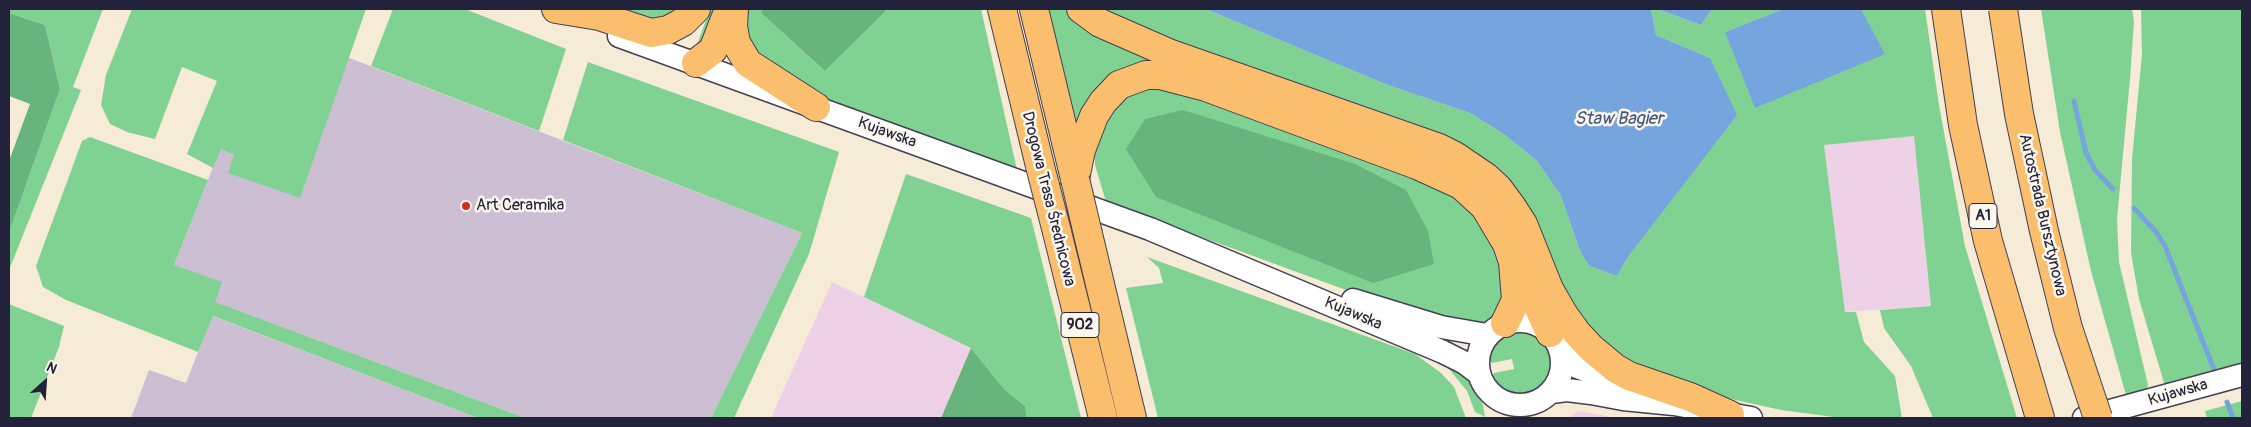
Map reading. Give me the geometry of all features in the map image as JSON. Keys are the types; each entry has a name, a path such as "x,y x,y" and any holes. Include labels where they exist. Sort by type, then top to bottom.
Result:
{"main road":[{"path":"556,9 599,16 651,33 668,30 683,22 696,9"},
{"path":"696,64 694,42 703,9"},
{"path":"696,64 713,50 729,9"},
{"path":"734,9 733,26 736,43 748,63 816,107"},
{"name":"Drogowa Trasa Średnicowa","path":"1034,9 1132,418"},
{"path":"1081,9 1115,30 1171,54 1439,148 1471,166 1498,188 1522,224 1549,289 1576,333 1591,348 1615,368 1629,376 1741,417"},
{"name":"A1","path":"1946,9 1963,125 1988,241 2040,418"},
{"name":"Autostrada Bursztynowa","path":"2003,9 2019,114 2044,231 2068,328 2098,418"},
{"name":"Drogowa Trasa Średnicowa","path":"1003,17 1102,418"},
{"path":"1075,179 1081,150 1094,116 1103,102 1119,86 1146,75 1160,74 1206,87 1417,165 1461,185 1485,207 1507,244 1513,262 1516,300 1496,329"},
{"path":"1522,224 1532,267 1536,304 1556,343"}],"street":[{"name":"Kujawska","path":"547,9 1150,229 1227,259 1443,352 1465,363 1483,381"},
{"name":"Kujawska","path":"1227,259 1441,327 1496,329"},
{"path":"1491,418 1492,408 1483,381 1478,353 1496,329 1526,320 1537,324 1577,367 1674,404"},
{"path":"1483,381 1508,404 1523,411 1551,392 1557,383 1562,370 1556,343"},
{"name":"Kujawska","path":"2084,418 2242,375"},
{"path":"1551,392 1567,390 1674,404 1741,417"}],"shaded area":[{"name":"Art Ceramika","path":"269,27 802,233 711,418 525,418 214,302 174,265"},
{"path":"1914,136 1931,306 1845,312 1824,144"},
{"path":"832,282 971,348 941,418 771,418"},
{"path":"212,316 478,418 131,418 149,370 186,383"},
{"path":"1578,411 1616,418 1568,418"}],"green space":[{"path":"9,9 103,9 73,87 81,90 9,270 9,233 60,89 45,25 9,13"},
{"path":"132,9 366,9 300,198 228,173 234,155 221,149 213,168 187,154 217,81 182,67 155,139 127,132 110,124 101,105 106,75"},
{"path":"393,9 465,9 566,49 539,131 371,66"},
{"path":"597,9 690,9 666,25"},
{"path":"710,9 721,9 699,55 698,42"},
{"path":"740,9 762,9 761,13 825,71 885,12 885,9 981,9 1017,170 845,108 783,78 746,47"},
{"path":"762,9 885,9 885,12 825,71 761,13"},
{"path":"1046,9 1065,9 1097,33 1411,149 1454,167 1481,185 1502,209 1516,235 1524,261 1528,313 1521,311 1519,261 1512,238 1499,214 1479,191 1456,174 1425,159 1177,69 1151,65 1133,69 1112,78 1094,94 1086,108 1080,125 1074,125"},
{"path":"1094,9 1206,9 1385,84 1470,113 1505,135 1537,161 1561,196 1580,251 1589,266 1617,276 1630,254 1710,58 1656,35 1651,9 1657,9 1701,25 1712,9 1783,9 1725,32 1884,54 1861,9 1925,9 1939,105 1965,246 2017,418 1933,418 1911,366 1884,328 1880,310 1931,306 1914,136 1824,145 1845,312 1856,312 1864,342 1895,376 1902,418 1841,418 1781,410 1704,393 1613,359 1568,309 1534,221 1248,72"},
{"path":"2041,9 2132,9 2134,22 2130,79 2117,219 2119,262 2148,385 2146,391 2126,395 2091,271 2060,132"},
{"path":"2141,9 2242,9 2242,364 2165,386 2139,299 2131,253 2132,159 2142,54"},
{"path":"9,13 45,25 60,89 9,233 9,161 30,104 9,96"},
{"path":"588,62 839,152 809,254 734,418 711,418 802,233 563,140"},
{"path":"1151,83 1179,85 1451,188 1491,228 1506,279 1499,309 1489,321 1473,325 1384,304 1106,202 1095,165 1094,145 1108,106"},
{"path":"1183,110 1355,164 1406,190 1428,231 1434,264 1373,283 1156,197 1126,149 1145,119"},
{"path":"90,137 208,180 174,265 222,282 215,302 525,418 478,418 213,316 198,352 66,300 43,287 36,266 82,141"},
{"path":"906,174 1031,218 1081,418 1027,418 1025,406 1005,390 971,348 864,297"},
{"path":"1147,257 1415,354 1441,373 1454,387 1466,418 1158,418 1126,288 1163,283 1159,268"},
{"path":"9,304 64,326 59,347 31,418 9,418"},
{"path":"1519,331 1539,337 1546,344 1552,363 1546,382 1538,389 1519,395 1499,388 1492,379 1494,373 1514,369 1512,359 1492,363 1488,358 1492,347 1499,339 1508,333"},
{"path":"971,348 1005,390 1025,406 1027,418 941,418"},
{"path":"1445,364 1464,371 1483,405 1485,417 1475,412 1467,391"},
{"path":"2242,401 2242,418 2207,418 2205,411"}],"water":[{"name":"Staw Bagier","path":"1206,9 1651,9 1656,35 1710,58 1737,115 1630,254 1617,276 1589,266 1580,251 1561,196 1537,161 1505,135 1470,113 1385,84"},
{"path":"1657,9 1712,9 1701,25"},
{"path":"1783,9 1861,9 1885,54 1755,108 1725,32"}],"waterway":[{"path":"2074,101 2086,153 2095,170 2113,189"},
{"path":"2134,208 2156,232 2165,246 2215,372"},
{"path":"2227,402 2233,418"}],"place":[{"name":"Art Ceramika","path":"466,206"}]}
